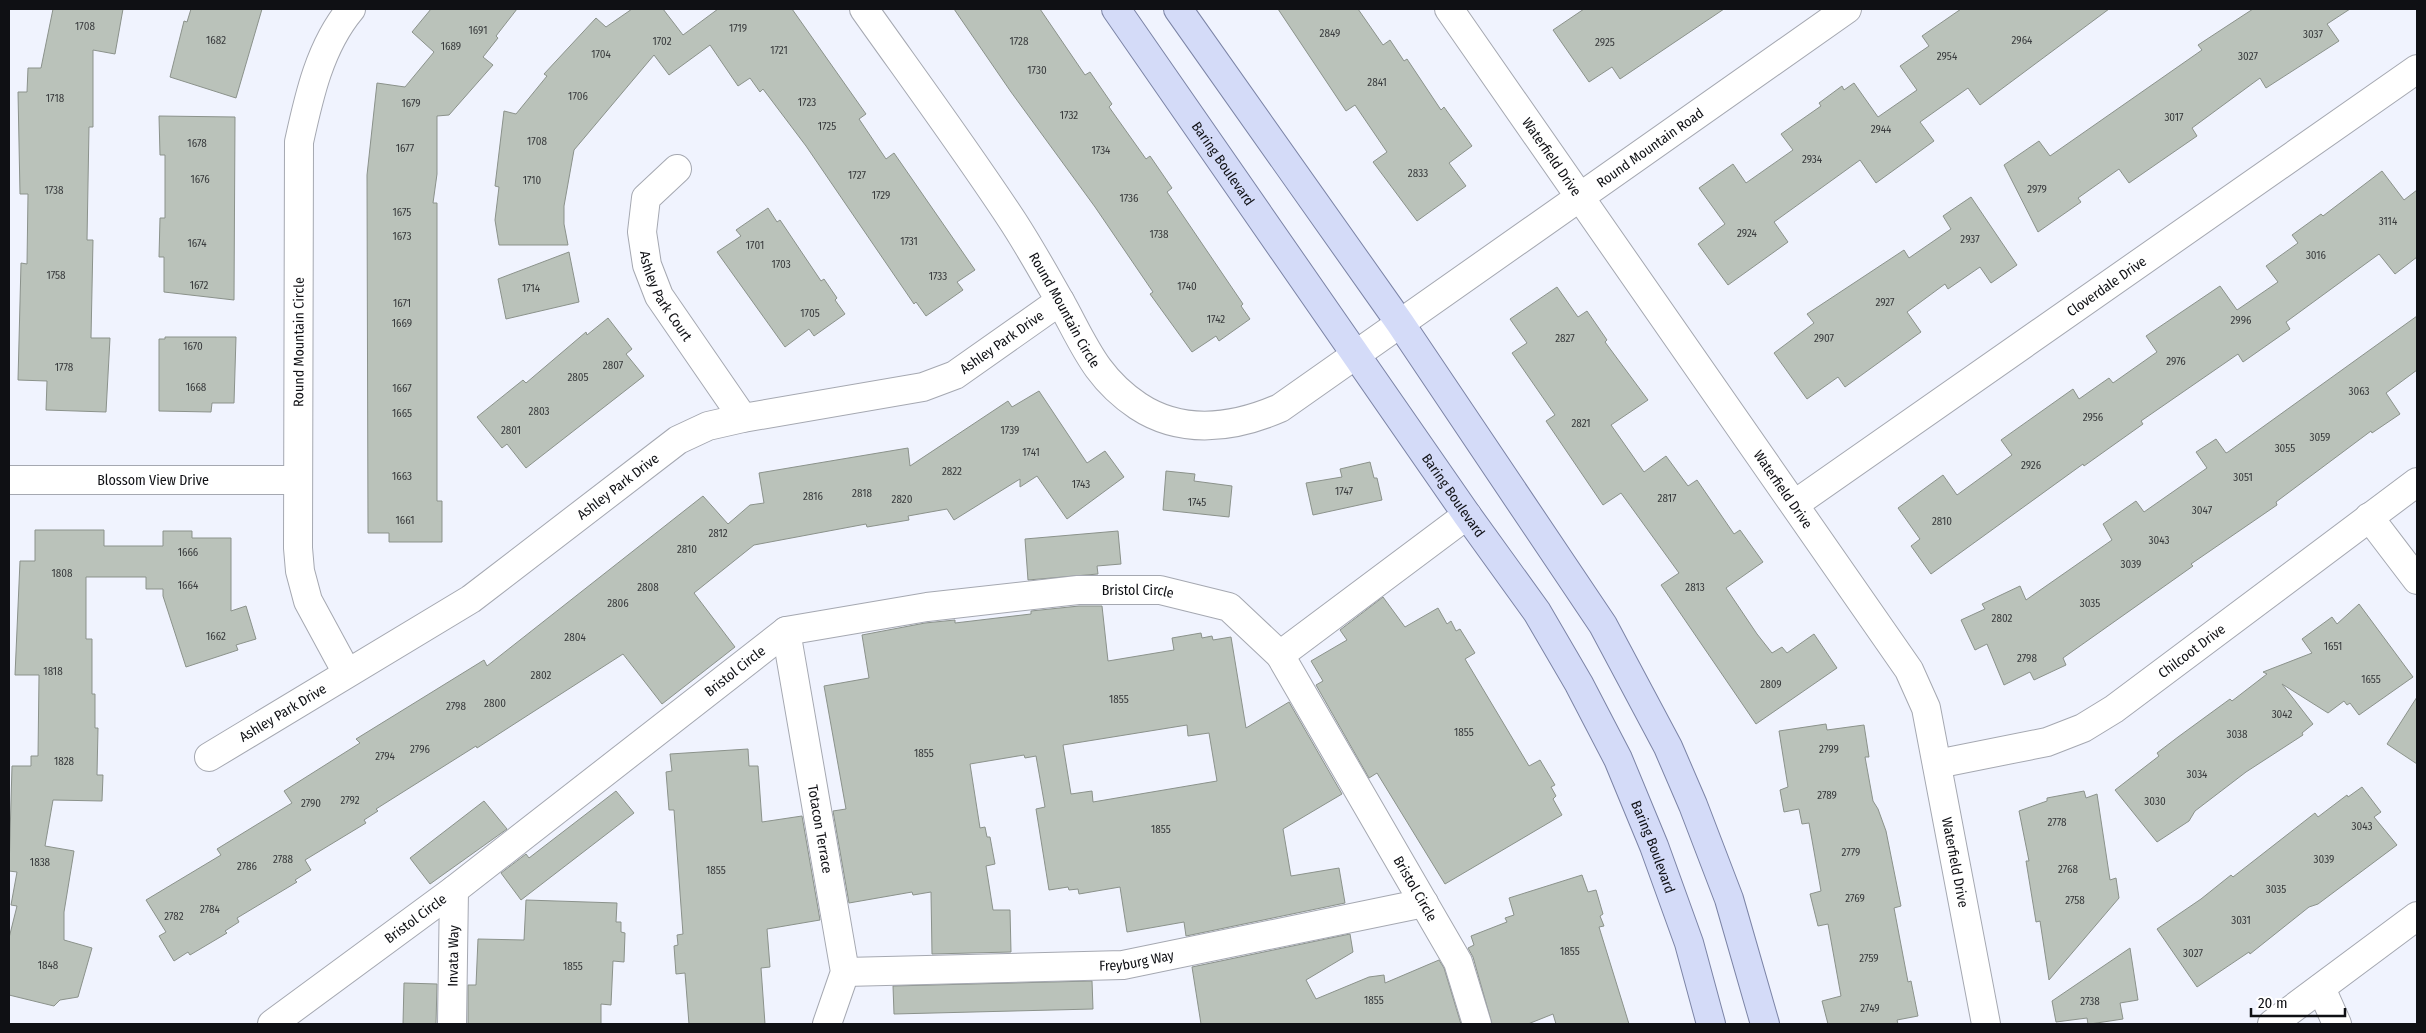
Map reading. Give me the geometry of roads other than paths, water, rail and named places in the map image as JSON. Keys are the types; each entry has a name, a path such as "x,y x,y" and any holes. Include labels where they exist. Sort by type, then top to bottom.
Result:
{"main road":[{"name":"Baring Boulevard","path":"1116,9 1466,515 1537,612 1579,684 1618,759 1654,846 1689,943 1711,1024"},
{"path":"1178,9 1400,323 1597,616 1638,688 1668,747 1713,854 1746,952 1765,1024"}],"street":[{"name":"Round Mountain Circle","path":"347,674 308,601 300,571 298,480 299,142 309,93 325,51 351,9"},
{"name":"Round Mountain Circle","path":"864,9 1011,218 1060,301 1090,359 1113,387 1140,407 1172,420 1200,425 1226,425 1253,419 1280,408 1356,354"},
{"name":"Waterfield Drive","path":"1449,9 1910,670 1926,708 1986,1024"},
{"name":"Round Mountain Road","path":"1356,354 1846,9"},
{"name":"Cloverdale Drive","path":"1795,504 2416,73"},
{"name":"Ashley Park Court","path":"677,170 646,198 642,232 647,265 660,296 743,418"},
{"name":"Ashley Park Drive","path":"209,757 471,599 678,440 708,426 743,418 923,387 955,375 1060,301"},
{"name":"Blossom View Drive","path":"9,480 298,480"},
{"name":"Chilcoot Drive","path":"1937,764 2047,742 2083,728 2114,709 2417,482"},
{"path":"1280,656 1466,515"},
{"path":"2369,517 2417,580"},
{"name":"Bristol Circle","path":"272,1024 454,890 786,631 927,607 1069,591 1160,590 1229,607 1280,656 1458,962 1477,1024"},
{"name":"Totacon Terrace","path":"786,631 845,972 827,1024"},
{"name":"Invata Way","path":"452,1024 454,890"},
{"name":"Freyburg Way","path":"845,972 1123,965 1424,903"},
{"path":"2272,1024 2417,916"},
{"path":"2321,988 2337,1024"}]}
